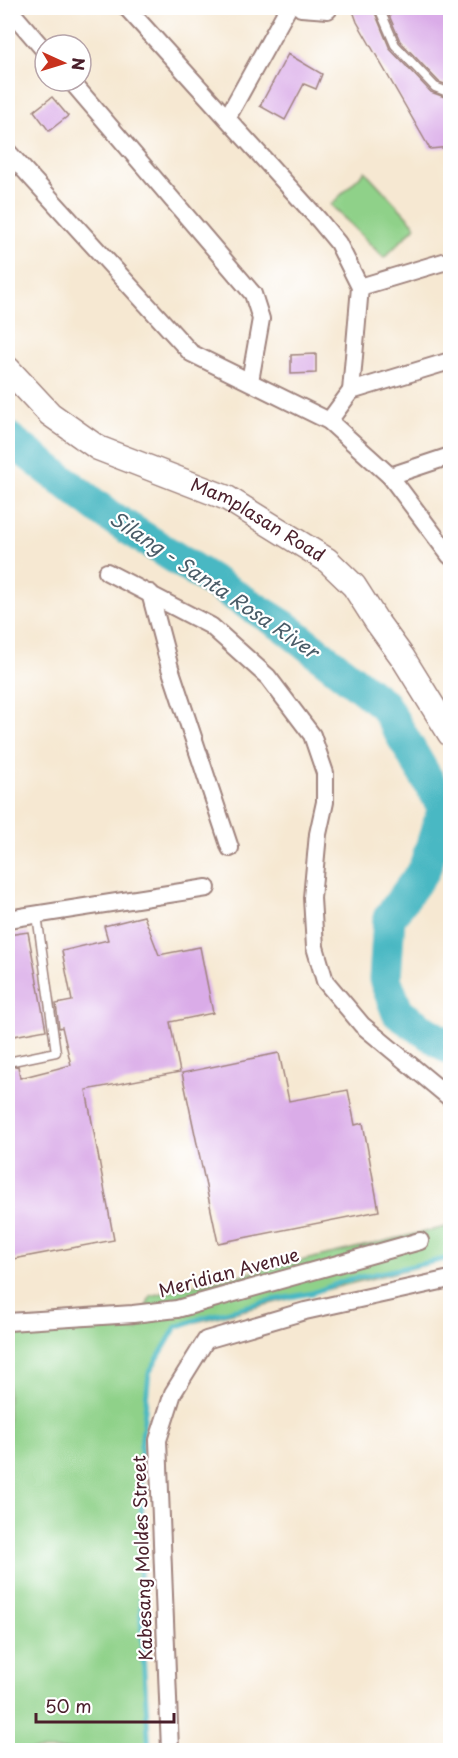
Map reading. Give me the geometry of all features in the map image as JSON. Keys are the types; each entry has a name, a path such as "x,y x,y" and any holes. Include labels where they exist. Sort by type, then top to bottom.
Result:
{"street":[{"path":"8,8 33,37"},
{"path":"127,8 338,243 360,287 351,391 329,421"},
{"path":"227,118 288,8"},
{"path":"301,8 328,10 327,8"},
{"path":"81,93 253,294 261,319 250,381"},
{"path":"8,152 191,353 329,421 390,476 449,551"},
{"path":"360,287 450,260"},
{"path":"351,391 450,361"},
{"name":"Mamplasan Road","path":"8,369 50,414 99,448 227,498 327,560 354,586 403,658 450,734"},
{"path":"390,476 450,456"},
{"path":"106,572 211,626 268,677 312,735 325,773 325,802 318,834 312,898 315,947 325,981 362,1025 450,1098"},
{"path":"150,593 170,668 230,848"},
{"path":"8,919 207,888"},
{"name":"Meridian Avenue","path":"8,1322 177,1310 420,1241"},
{"name":"Kabesang Moldes Street","path":"170,1750 158,1440 173,1393 206,1340 305,1311 450,1278"}],"lane":[{"path":"379,8 395,45 435,87 450,93"},
{"path":"8,1062 56,1052 37,915"}],"green space":[{"path":"365,171 416,226 384,258 331,205"},
{"path":"450,1226 450,1259 176,1327 149,1373 141,1447 141,1621 149,1750 8,1750 8,1327 138,1330 150,1296"}],"building":[{"path":"352,8 373,8 390,49 431,92 450,99 450,147 430,149 357,22"},
{"path":"386,8 450,8 450,86 439,82 400,41"},
{"path":"288,54 322,74 316,89 304,84 285,120 260,106"},
{"path":"52,97 68,116 49,131 34,111"},
{"path":"316,354 316,373 291,374 291,355"},
{"path":"144,916 159,955 200,947 213,1013 170,1022 180,1072 86,1090 114,1240 8,1260 8,1068 18,1066 20,1078 71,1065 62,1027 59,1028 56,1004 72,1001 62,951 108,940 104,926"},
{"path":"28,932 46,1030 8,1037 8,935"},
{"path":"279,1053 289,1101 348,1090 355,1125 363,1123 379,1211 218,1243 182,1073"}],"waterway":[{"name":"Silang - Santa Rosa River","path":"8,438 109,516 285,627 384,705 444,808 424,870 389,918 385,979 398,1013 450,1048"},
{"path":"149,1750 141,1621 141,1447 149,1373 176,1327 268,1301 312,1293 347,1280 450,1258"}]}
